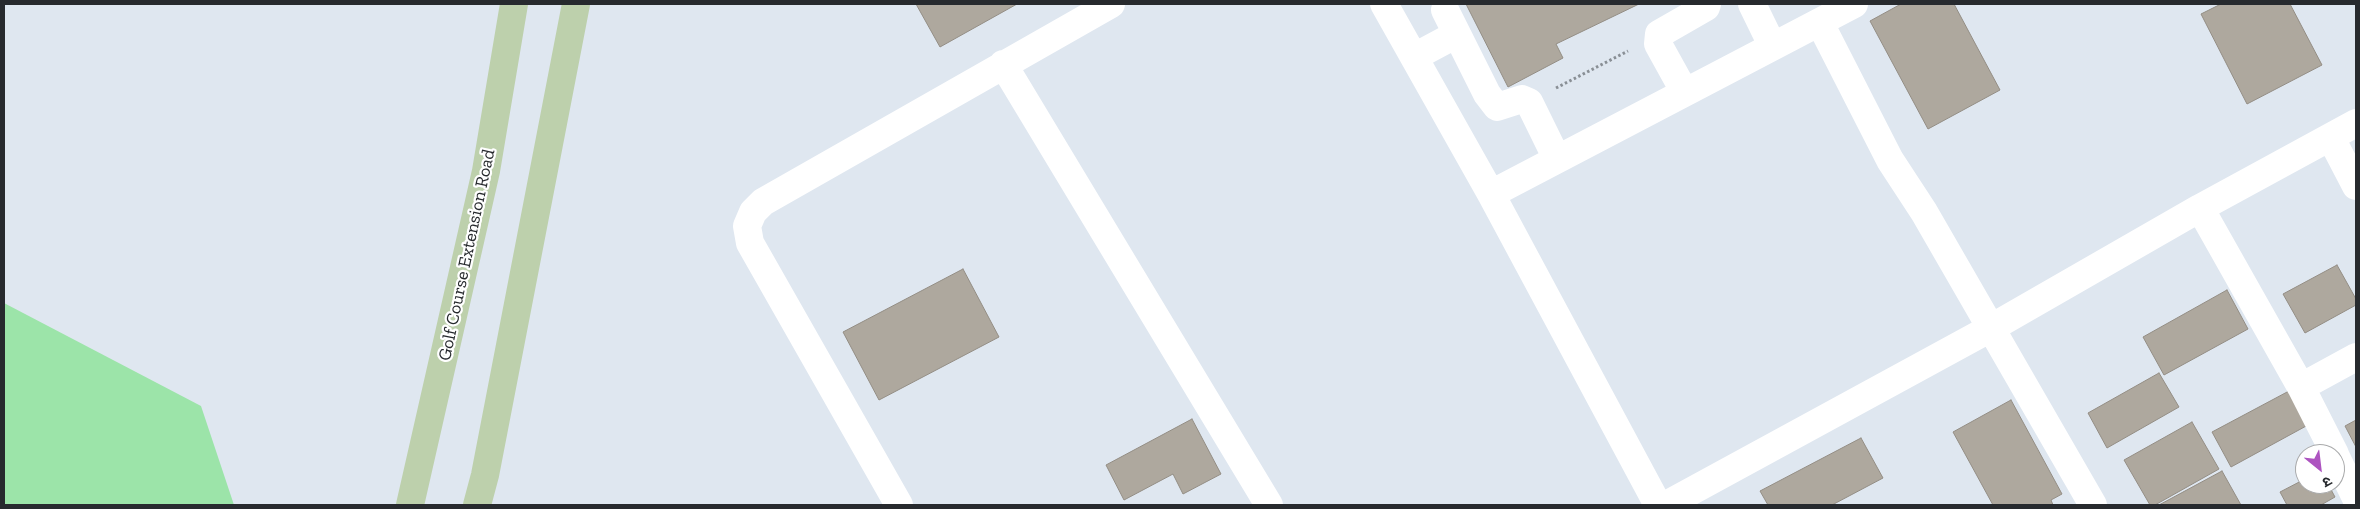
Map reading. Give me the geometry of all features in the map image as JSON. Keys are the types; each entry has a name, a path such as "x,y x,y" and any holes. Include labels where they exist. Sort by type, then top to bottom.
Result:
{"main road":[{"name":"Golf Course Extension Road","path":"410,505 486,171 514,4"},
{"path":"477,505 485,475 576,4"}],"street":[{"path":"899,505 750,243 747,226 753,212 764,202 1003,64 1078,12 1111,4"},
{"path":"1684,91 1658,44 1659,34 1706,7 1707,4"},
{"path":"1752,4 1772,45"},
{"path":"1491,194 1684,91 1854,4"},
{"path":"1387,5 1414,58 1491,194 1658,505"},
{"path":"1445,10 1487,94 1497,107 1522,99 1529,102 1557,158"},
{"path":"1820,23 1890,160 1924,212 2093,505"},
{"path":"1414,58 1457,34"},
{"path":"1003,64 1269,505"},
{"path":"1666,505 1991,328 2200,208 2356,123"},
{"path":"2330,138 2356,186"},
{"path":"2200,208 2301,387 2330,444"},
{"path":"2301,387 2356,357"},
{"path":"2345,475 2356,498"}],"path":[{"path":"1529,102 1659,34"}],"green space":[{"path":"4,303 201,406 234,505 4,505"}],"building":[{"path":"916,4 1017,4 940,47"},
{"path":"1466,4 1639,4 1556,44 1563,58 1508,87"},
{"path":"1901,4 1954,4 2000,90 1928,129 1870,21"},
{"path":"2221,4 2290,4 2322,65 2247,104 2201,14"},
{"path":"2337,265 2356,299 2356,305 2305,333 2283,294"},
{"path":"963,269 999,337 879,400 843,332"},
{"path":"2227,290 2248,329 2164,375 2143,337"},
{"path":"2159,373 2179,407 2107,448 2088,413"},
{"path":"2289,391 2308,425 2231,467 2212,432"},
{"path":"2011,400 2062,494 2051,500 2053,505 1993,505 1953,432"},
{"path":"1192,419 1221,474 1183,494 1173,474 1124,500 1106,465"},
{"path":"2356,420 2356,447 2345,426"},
{"path":"2192,422 2219,469 2155,505 2150,505 2124,460"},
{"path":"1861,438 1883,478 1832,505 1768,505 1760,491"},
{"path":"2222,471 2241,505 2159,505"},
{"path":"2295,484 2295,494 2333,494 2335,497 2321,505 2287,505 2280,492"}]}
